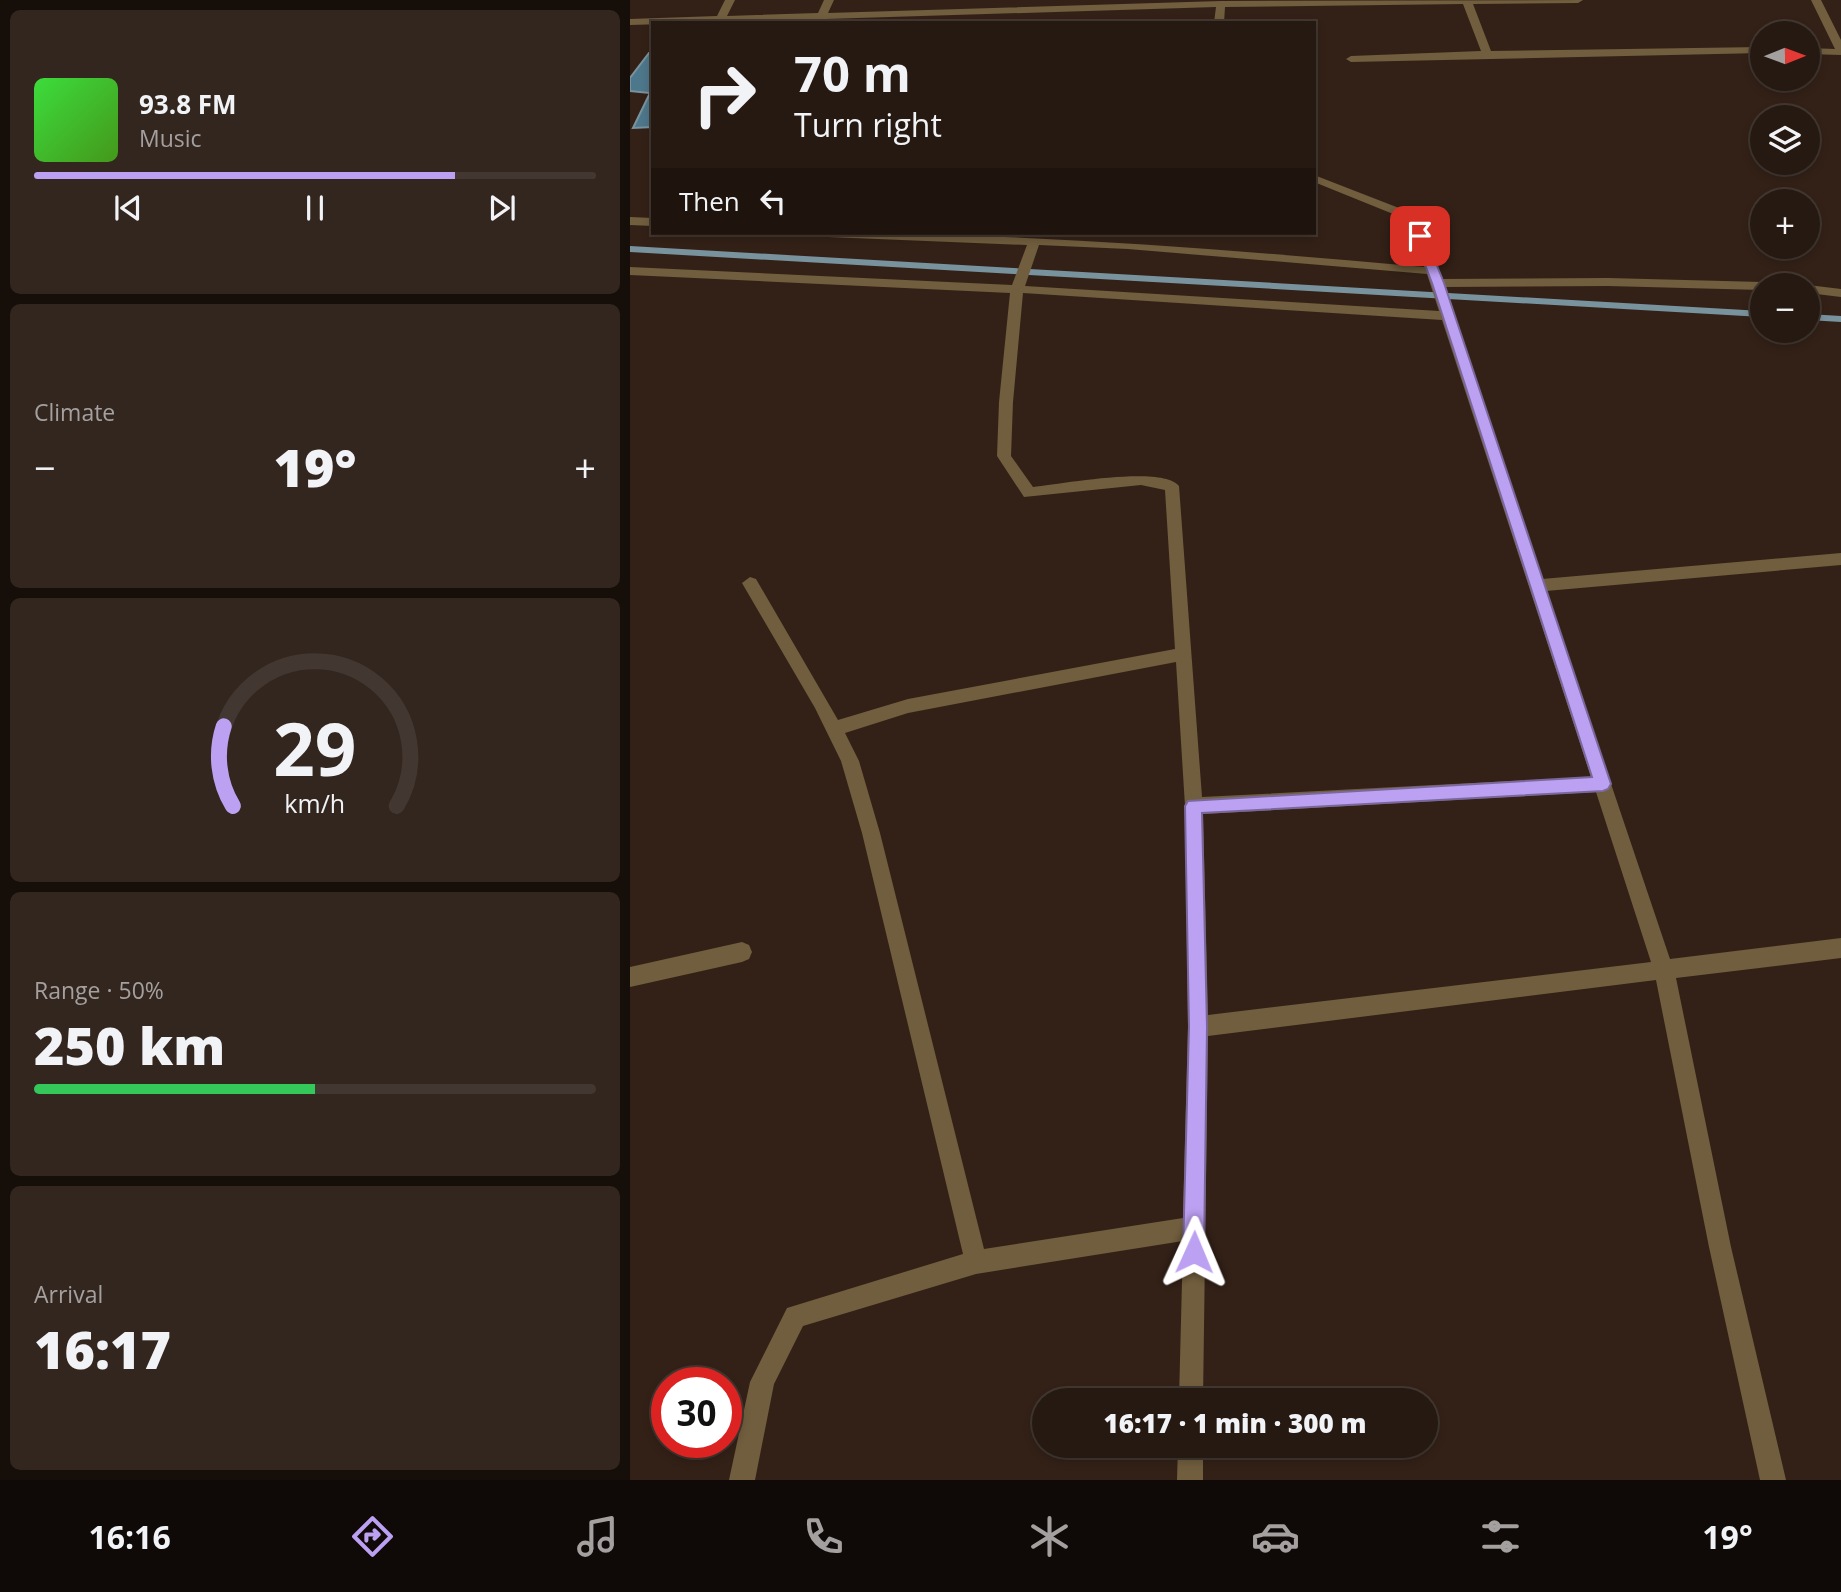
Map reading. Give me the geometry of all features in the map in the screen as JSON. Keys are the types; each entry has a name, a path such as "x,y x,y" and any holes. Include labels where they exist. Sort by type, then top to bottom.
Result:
{"street":[{"path":"721,19 730,0"},
{"path":"821,17 829,0"},
{"path":"935,11 939,0"},
{"path":"660,21 762,20 1037,5 1578,0"},
{"path":"1816,0 1841,51 1820,51"},
{"path":"1467,1 1486,54"},
{"path":"1214,3 1218,21"},
{"path":"630,22 651,21"},
{"path":"1351,59 1750,50"},
{"path":"1316,178 1413,218 1435,277 1664,970 1720,1247 1773,1480"},
{"path":"630,221 651,222"},
{"path":"874,235 1128,245 1435,277 1750,286"},
{"path":"1034,242 1020,283 1006,402 1004,456 1029,493 1141,480 1172,486 1194,806 1198,1027 1191,1388"},
{"path":"630,271 1020,283 1445,310"},
{"path":"1820,290 1841,293"},
{"path":"1536,586 1841,559"},
{"path":"750,583 782,634 850,761 871,833 976,1262"},
{"path":"834,730 908,706 1184,654"},
{"path":"1194,806 1603,784"},
{"path":"1198,1027 1841,948"},
{"path":"630,977 742,952"},
{"path":"742,1480 762,1382 795,1316 976,1262 1194,1228"},
{"path":"1190,1480 1191,1458"}],"water":[{"path":"651,53 651,127 633,128 650,93 630,91 630,78"}],"waterway":[{"path":"630,249 1750,313"},
{"path":"1820,318 1841,319"}],"route":[{"path":"1194,1252 1198,1027 1194,806 1603,784 1438,283 1420,236"}]}
